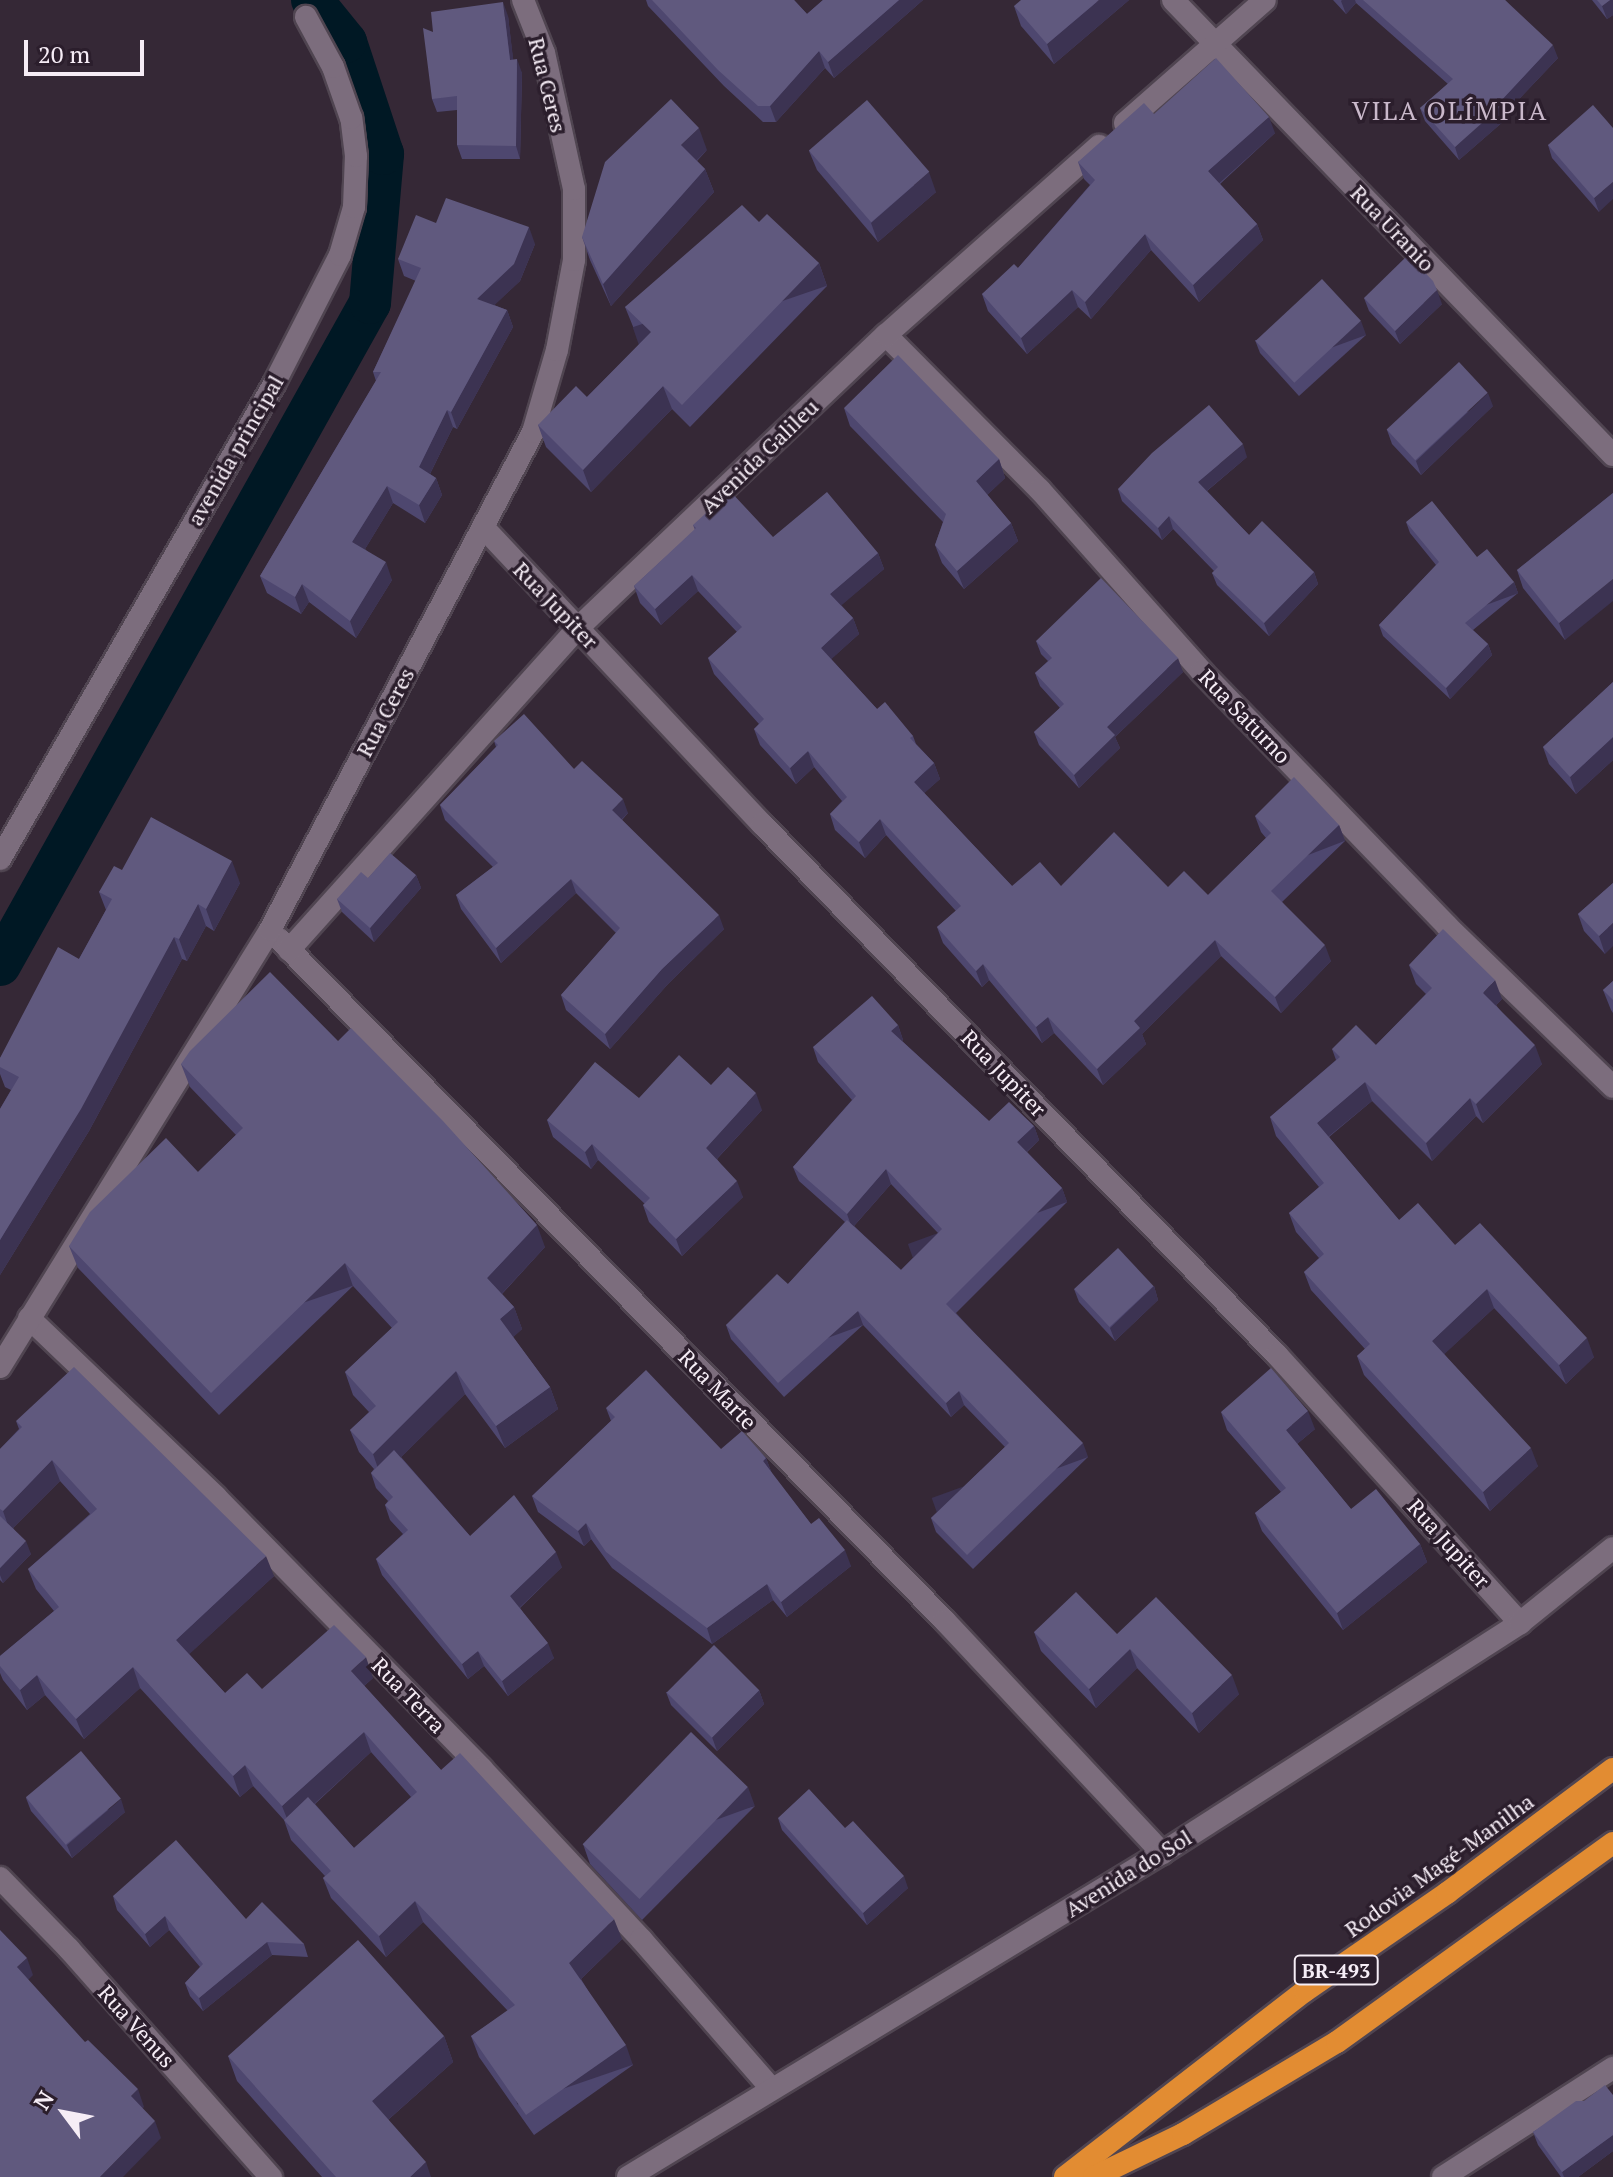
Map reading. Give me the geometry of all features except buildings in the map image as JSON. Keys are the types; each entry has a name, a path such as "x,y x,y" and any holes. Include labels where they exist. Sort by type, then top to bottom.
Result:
{"highway":[{"name":"Rodovia Magé-Manilha","path":"1065,2177 1305,1991 1447,1893 1613,1769"},
{"name":"BR-493","path":"1094,2177 1183,2134 1337,2042 1613,1843"}],"street":[{"name":"Rua Ceres","path":"0,1367 270,930 533,432 557,350 574,260 574,189 544,53 523,0"},
{"name":"Rua Uranio","path":"1173,0 1613,455"},
{"name":"Avenida Galileu","path":"289,950 578,628 886,335 1265,0"},
{"name":"avenida principal","path":"0,859 274,384 340,255 354,207 351,118 333,67 306,17"},
{"name":"Rua Saturno","path":"886,335 1040,490 1202,672 1447,926 1613,1087"},
{"name":"Rua Jupiter","path":"483,527 762,824 1277,1355 1520,1623"},
{"name":"Rua Marte","path":"270,930 945,1621 1162,1853"},
{"name":"Rua Terra","path":"29,1318 216,1497 482,1769 641,1939 772,2089"},
{"name":"Avenida do Sol","path":"628,2177 1162,1853 1520,1623 1613,1548"},
{"name":"Rua Venus","path":"0,1878 69,1949 271,2177"},
{"path":"1443,2177 1613,2068"}],"waterway":[{"path":"0,965 370,303 383,154 346,42 312,0"}],"district":[{"name":"VILA OLÍMPIA","path":"1450,111"}]}
